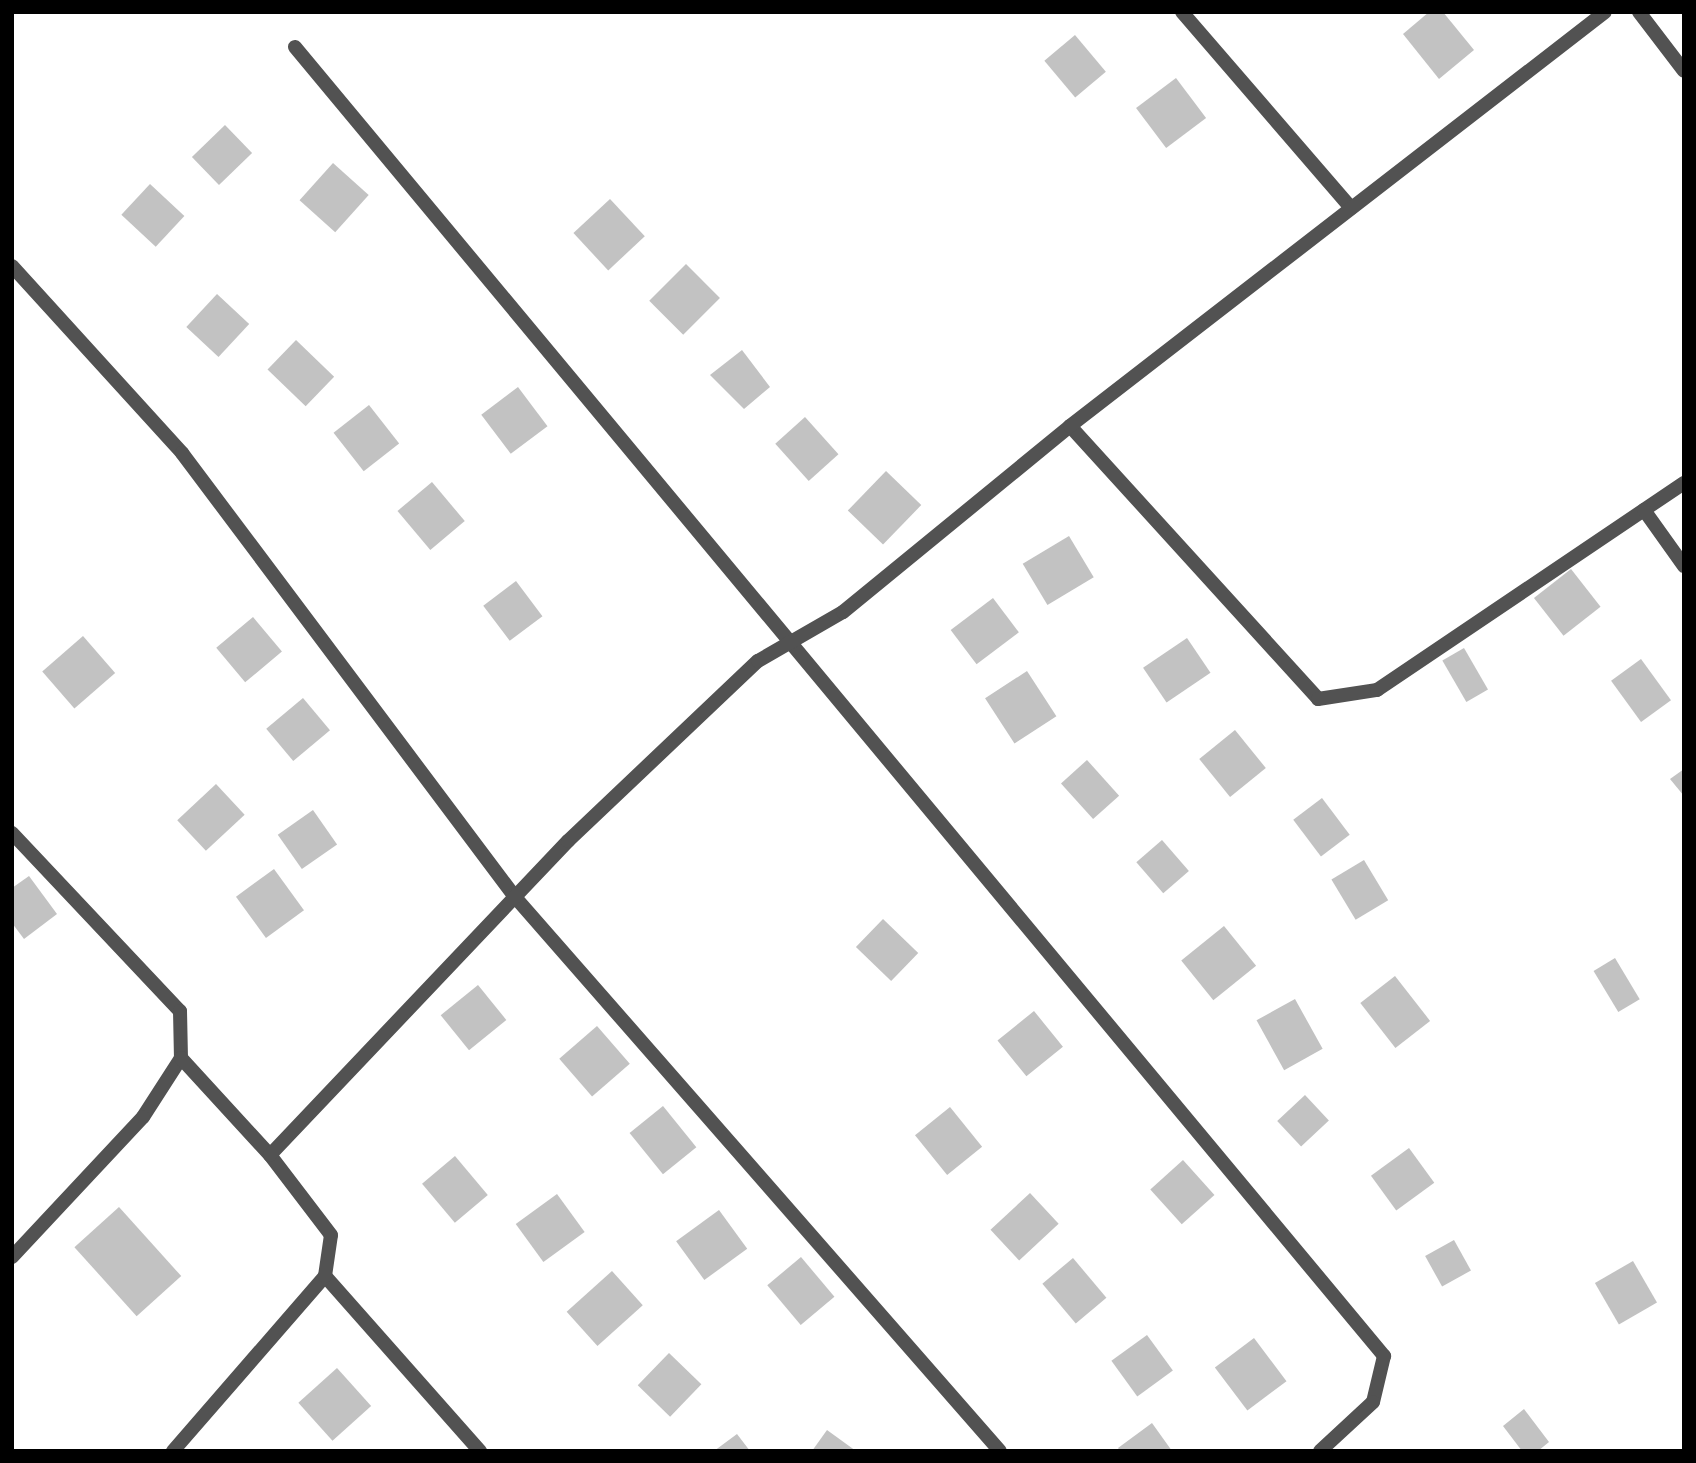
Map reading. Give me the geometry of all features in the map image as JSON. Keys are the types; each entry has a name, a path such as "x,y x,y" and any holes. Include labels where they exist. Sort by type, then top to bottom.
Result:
{"street":[{"path":"1182,12 1351,208"},
{"path":"270,1154 515,897 758,661 844,612 1069,426 1605,12"},
{"path":"1639,12 1684,71"},
{"path":"295,47 788,644 1384,1356 1373,1402 1320,1451"},
{"path":"12,266 182,453 515,897 1000,1451"},
{"path":"1069,426 1318,699 1377,690 1684,483"},
{"path":"1644,510 1684,566"},
{"path":"12,834 180,1011 181,1058 143,1117 12,1256"},
{"path":"173,1451 324,1276 331,1235 270,1154 181,1058"},
{"path":"324,1276 480,1451"}],"building":[{"path":"1429,12 1443,12 1474,50 1439,79 1403,34"},
{"path":"1075,35 1106,72 1075,97 1044,61"},
{"path":"1176,78 1206,118 1166,148 1136,108"},
{"path":"225,125 252,153 219,185 192,157"},
{"path":"333,163 369,195 335,232 300,200"},
{"path":"150,184 184,216 156,247 121,215"},
{"path":"610,199 645,236 608,270 573,233"},
{"path":"686,264 720,298 683,335 649,301"},
{"path":"217,294 249,324 218,357 186,327"},
{"path":"296,340 334,377 306,406 268,369"},
{"path":"742,350 770,387 744,409 710,375"},
{"path":"518,387 547,426 511,454 481,415"},
{"path":"369,405 399,444 364,471 334,433"},
{"path":"805,417 838,454 809,481 775,444"},
{"path":"886,471 921,505 883,545 848,511"},
{"path":"432,482 465,521 430,550 398,511"},
{"path":"1069,536 1094,577 1047,605 1023,564"},
{"path":"1571,569 1601,607 1564,636 1534,598"},
{"path":"516,581 542,616 510,641 483,606"},
{"path":"993,598 1019,632 977,664 951,630"},
{"path":"253,617 282,651 245,682 216,648"},
{"path":"83,636 115,673 74,708 42,671"},
{"path":"1187,638 1210,673 1167,702 1143,668"},
{"path":"1464,648 1488,690 1466,702 1442,660"},
{"path":"1641,659 1671,700 1641,722 1611,681"},
{"path":"1027,671 1056,716 1014,744 985,698"},
{"path":"303,698 330,730 293,761 266,729"},
{"path":"1235,730 1266,768 1230,797 1199,759"},
{"path":"1087,760 1119,796 1093,819 1061,783"},
{"path":"1684,769 1684,796 1670,779"},
{"path":"216,784 245,815 206,851 177,820"},
{"path":"1322,798 1350,835 1321,856 1293,820"},
{"path":"313,810 337,844 302,869 278,835"},
{"path":"1162,840 1189,871 1163,893 1136,862"},
{"path":"1364,860 1388,900 1356,920 1331,880"},
{"path":"274,869 304,910 266,938 236,897"},
{"path":"29,876 57,914 24,939 12,923 12,888"},
{"path":"883,919 918,953 891,981 856,947"},
{"path":"1224,926 1256,966 1213,1000 1181,961"},
{"path":"1615,958 1640,999 1618,1012 1594,971"},
{"path":"1395,976 1430,1021 1395,1048 1360,1003"},
{"path":"478,985 506,1020 469,1050 441,1015"},
{"path":"1295,999 1323,1049 1284,1070 1257,1020"},
{"path":"1034,1011 1063,1047 1026,1076 997,1041"},
{"path":"597,1026 630,1064 592,1097 559,1059"},
{"path":"1305,1095 1329,1121 1301,1147 1277,1121"},
{"path":"663,1106 696,1147 663,1174 630,1133"},
{"path":"950,1107 982,1147 947,1175 915,1135"},
{"path":"1409,1148 1434,1183 1396,1210 1371,1176"},
{"path":"455,1156 488,1195 455,1223 422,1184"},
{"path":"1183,1160 1214,1195 1182,1224 1150,1189"},
{"path":"1030,1193 1059,1224 1019,1261 991,1230"},
{"path":"557,1194 585,1232 543,1262 516,1224"},
{"path":"119,1207 181,1276 137,1316 74,1247"},
{"path":"719,1210 747,1249 704,1280 676,1241"},
{"path":"1454,1240 1471,1271 1442,1287 1425,1256"},
{"path":"801,1257 834,1297 801,1325 767,1285"},
{"path":"1073,1258 1106,1298 1076,1324 1042,1284"},
{"path":"1633,1261 1657,1303 1619,1325 1595,1283"},
{"path":"612,1271 643,1305 597,1346 567,1312"},
{"path":"1147,1335 1173,1371 1137,1396 1111,1361"},
{"path":"1254,1338 1286,1381 1247,1411 1215,1367"},
{"path":"669,1353 701,1384 670,1417 638,1385"},
{"path":"337,1368 371,1406 332,1441 298,1403"},
{"path":"1524,1409 1549,1442 1538,1451 1522,1451 1503,1426"},
{"path":"1152,1423 1172,1451 1120,1451 1118,1448"},
{"path":"827,1430 856,1451 812,1451"},
{"path":"737,1434 750,1451 714,1451"}]}
